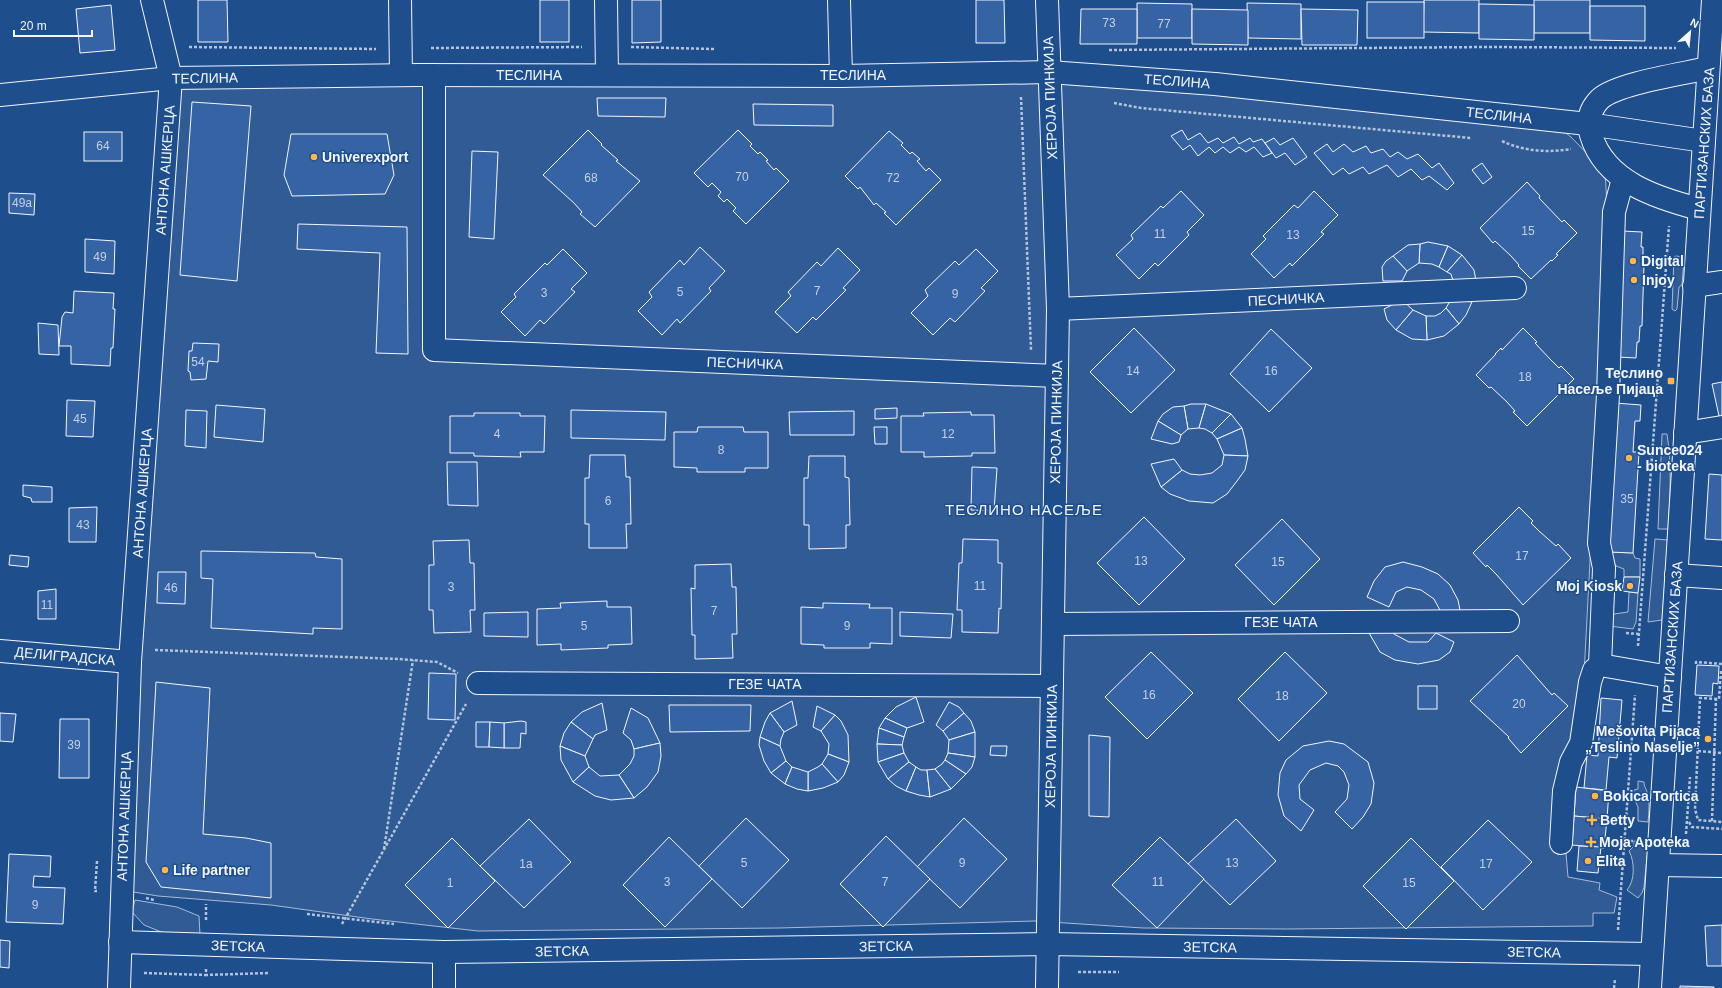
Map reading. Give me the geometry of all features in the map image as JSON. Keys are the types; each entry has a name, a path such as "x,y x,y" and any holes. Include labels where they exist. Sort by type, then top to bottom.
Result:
{"street":[{"name":"АНТОНА АШКЕРЦА","path":"119,988 130,655 171,78 152,0"},
{"path":"400,0 401,75"},
{"path":"606,0 607,75"},
{"path":"839,0 841,76"},
{"name":"ХЕРОЈА ПИНКИЈА","path":"1047,0 1058,309 1047,988"},
{"name":"ПАРТИЗАНСКИХ БАЗА","path":"1650,988 1713,0"},
{"path":"1699,209 1670,201 1645,191 1623,178 1606,165 1597,149 1588,124 1592,110 1601,99 1614,92 1632,84 1708,68"},
{"name":"ТЕСЛИНА","path":"0,95 171,78 401,75 841,76 1049,83 1215,84 1588,124 1704,141"},
{"name":"ПЕСНИЧКА","path":"434,75 434,350 1057,376"},
{"path":"1561,843 1564,791 1571,762 1581,743 1590,682 1594,670 1600,665 1604,568 1599,543 1608,395 1614,212 1623,178"},
{"path":"1694,286 1722,282"},
{"name":"ПЕСНИЧКА","path":"1058,309 1515,288"},
{"path":"1685,433 1722,427"},
{"path":"1676,575 1722,578"},
{"name":"ГЕЗЕ ЧАТА","path":"1053,624 1508,621"},
{"name":"ДЕЛИГРАДСКА","path":"0,651 130,655"},
{"path":"1600,665 1670,677"},
{"name":"ГЕЗЕ ЧАТА","path":"478,683 1052,686"},
{"path":"1658,865 1722,866"},
{"name":"ЗЕТСКА","path":"120,942 444,952 1048,944 1652,954"},
{"path":"444,952 444,988"}],"path":[{"path":"1031,375 1020,92 1049,83"},
{"path":"1111,103 1141,108 1476,139"},
{"path":"1495,140 1502,141 1516,148 1554,152 1575,148 1597,149"},
{"path":"1616,953 1670,201"},
{"path":"130,655 413,660 437,662 478,683 328,949"},
{"path":"383,851 413,660"},
{"path":"1696,670 1696,662 1722,664"},
{"path":"1712,821 1716,699 1719,699 1721,671"},
{"path":"1716,699 1700,698 1695,809 1698,820 1722,822"},
{"path":"1698,751 1722,753"},
{"path":"1690,775 1688,821 1692,828 1722,829"},
{"path":"136,973 206,975"}],"shaded area":[{"path":"1036,78 1301,102 1566,133 1605,172 1608,220 1584,675 1566,760 1555,838 1566,853 1568,877 1600,883 1599,890 1617,897 1614,913 1593,913 1593,926 1287,929 1143,928 1035,921 779,928 478,931 372,919 271,905 158,896 127,891 175,83"},
{"path":"1674,257 1683,257 1684,259 1682,285 1679,287 1677,309 1675,311 1672,309"},
{"path":"1662,434 1667,434 1670,458 1668,529 1658,529"},
{"path":"1655,539 1668,540 1662,620 1648,622"},
{"path":"1609,552 1633,553 1635,558 1640,559 1640,577 1624,577 1624,569 1616,566"},
{"path":"1629,592 1638,593 1636,622 1633,629 1609,626 1614,614 1628,612"},
{"path":"1638,781 1644,782 1648,795 1648,822 1638,821 1638,807 1632,794 1634,790 1638,789"},
{"path":"1634,841 1643,842 1648,846 1644,887 1638,898 1627,890 1633,877 1633,866 1629,851 1634,846"},
{"path":"135,900 177,907 199,916 200,935 171,936 144,925 132,912"}],"building":[{"path":"198,0 227,0 228,42 198,42"},
{"path":"540,0 569,0 569,42 540,42"},
{"path":"632,0 661,0 661,42 632,43"},
{"path":"976,0 1004,0 1005,43 976,43"},
{"path":"1424,0 1479,0 1479,33 1423,32"},
{"path":"1534,0 1590,0 1590,33 1534,33"},
{"path":"1367,2 1424,2 1424,38 1367,38"},
{"path":"1137,3 1192,4 1192,38 1137,38"},
{"path":"1247,3 1301,4 1301,39 1248,38"},
{"path":"1479,4 1534,5 1534,40 1479,39"},
{"path":"111,5 115,50 80,53 76,9"},
{"path":"1590,6 1645,6 1645,41 1590,40"},
{"path":"1081,9 1137,9 1137,44 1080,44"},
{"path":"1192,9 1248,10 1248,45 1192,44"},
{"path":"1301,9 1358,10 1357,45 1302,45"},
{"path":"597,98 666,98 665,117 598,116"},
{"path":"192,102 251,106 237,281 180,275"},
{"path":"753,104 833,105 833,126 754,125"},
{"path":"588,130 602,144 601,145 618,160 616,161 640,181 595,227 580,214 582,212 574,203 543,175"},
{"path":"738,130 752,144 750,146 758,154 760,152 768,160 766,161 774,170 776,168 789,181 746,224 733,211 736,208 727,199 724,202 718,196 721,192 712,183 708,187 694,173"},
{"path":"1182,130 1188,140 1200,133 1208,143 1218,138 1223,143 1234,137 1239,144 1250,138 1253,142 1262,139 1272,153 1263,157 1254,147 1246,152 1239,147 1230,153 1223,147 1215,153 1209,147 1198,156 1190,145 1183,150 1171,136"},
{"path":"889,131 903,143 901,145 910,154 912,152 920,159 917,161 926,171 929,168 941,180 896,225 884,213 886,212 876,203 874,205 860,187 858,189 845,176"},
{"path":"84,132 122,132 122,161 84,161"},
{"path":"291,134 387,134 394,175 385,194 292,196 284,175"},
{"path":"1274,138 1280,145 1293,138 1307,157 1295,165 1285,153 1276,158 1265,143"},
{"path":"1327,144 1333,152 1344,144 1353,152 1366,146 1371,153 1383,149 1390,157 1398,152 1407,159 1418,154 1432,168 1439,163 1454,183 1447,190 1429,176 1422,180 1411,169 1398,177 1387,165 1369,174 1363,167 1349,174 1343,168 1333,175 1314,153"},
{"path":"472,151 498,152 494,239 469,237"},
{"path":"1482,163 1492,177 1483,184 1472,170"},
{"path":"1527,182 1540,196 1539,198 1562,222 1564,220 1577,233 1556,254 1558,255 1552,261 1551,260 1531,279 1518,266 1519,265 1511,256 1495,241 1493,243 1480,228"},
{"path":"1181,191 1204,215 1187,232 1189,235 1158,266 1155,263 1139,279 1116,255 1133,239 1131,235 1161,206 1163,208"},
{"path":"1314,191 1338,215 1321,232 1324,234 1292,266 1290,263 1274,278 1251,254 1266,239 1263,236 1294,205 1298,208"},
{"path":"9,193 35,194 34,215 9,213"},
{"path":"298,224 407,227 408,354 376,353 380,253 297,249"},
{"path":"1622,231 1642,232 1641,247 1643,247 1644,264 1642,326 1640,326 1639,342 1637,342 1636,358 1617,357"},
{"path":"85,239 115,241 114,274 85,272"},
{"path":"1428,242 1448,246 1439,267 1432,264 1419,263 1420,244"},
{"path":"1420,244 1419,263 1407,271 1393,256 1408,245"},
{"path":"1448,246 1462,255 1447,272 1439,267"},
{"path":"700,247 725,271 709,288 711,291 680,323 677,319 662,335 638,311 652,297 649,292 680,260 684,265"},
{"path":"838,248 860,270 843,288 846,290 816,320 813,317 797,333 775,312 791,296 788,292 817,262 821,266"},
{"path":"563,249 587,273 571,289 575,292 544,324 540,320 525,336 501,312 516,297 514,294 545,263 547,265"},
{"path":"976,249 998,271 981,288 985,291 955,322 950,318 933,335 911,313 928,296 925,290 955,261 959,265"},
{"path":"1462,255 1474,270 1476,281 1454,284 1451,274 1447,272"},
{"path":"1393,256 1407,271 1402,281 1383,281 1382,267 1386,261"},
{"path":"74,291 114,293 113,309 115,309 113,348 111,348 110,366 71,364 71,346 59,346 62,317 65,312 73,313"},
{"path":"1449,299 1472,302 1466,315 1459,324 1446,308 1449,303"},
{"path":"1402,300 1413,310 1396,330 1387,320 1384,309"},
{"path":"1446,308 1459,324 1444,336 1427,340 1426,316 1435,316"},
{"path":"1413,310 1426,316 1427,340 1412,339 1396,330"},
{"path":"38,323 58,325 59,355 39,354"},
{"path":"1134,328 1175,370 1131,413 1090,372"},
{"path":"1523,328 1559,368 1561,366 1574,379 1527,426 1513,412 1515,411 1507,402 1491,387 1489,388 1476,375 1501,348 1502,350"},
{"path":"1271,329 1312,368 1269,412 1230,374"},
{"path":"193,343 219,344 218,362 208,361 206,379 191,380 190,372 188,371 189,351 192,351"},
{"path":"1722,382 1722,416 1719,416 1712,384"},
{"path":"67,400 95,401 93,437 66,436"},
{"path":"1615,403 1641,405 1640,421 1635,421 1633,452 1639,452 1633,553 1609,552"},
{"path":"1191,404 1206,404 1199,428 1188,429 1184,406"},
{"path":"1206,404 1231,414 1212,433 1205,429 1199,428"},
{"path":"216,405 265,409 263,442 214,437"},
{"path":"1184,406 1188,429 1181,435 1158,421 1163,414 1173,407"},
{"path":"897,408 897,418 875,419 875,409"},
{"path":"186,410 207,411 206,448 185,446"},
{"path":"571,410 666,412 665,440 571,438"},
{"path":"854,411 854,435 790,435 789,412"},
{"path":"971,412 971,415 994,415 995,453 972,453 972,456 924,457 924,452 901,452 901,416 924,416 923,413"},
{"path":"474,413 520,413 520,416 545,416 544,452 520,452 521,457 474,456 474,453 450,453 450,416 474,416"},
{"path":"1231,414 1242,428 1217,439 1212,433"},
{"path":"1158,421 1181,435 1179,442 1172,444 1151,439"},
{"path":"698,427 743,427 744,432 768,432 768,468 745,468 745,472 697,472 697,468 674,467 674,432 697,432"},
{"path":"874,427 887,427 887,444 875,444"},
{"path":"1242,428 1248,456 1224,455 1217,439"},
{"path":"590,455 625,455 626,477 630,477 631,524 626,524 627,548 589,548 589,524 585,524 585,478 589,478"},
{"path":"1224,455 1248,456 1245,470 1237,481 1227,494 1213,503 1189,501 1170,494 1161,487 1182,470 1190,474 1200,475 1212,473 1222,465"},
{"path":"809,456 845,456 845,477 849,478 850,525 846,525 846,548 809,549 809,525 804,525 804,478 808,478"},
{"path":"1174,459 1182,470 1161,487 1151,464"},
{"path":"447,462 477,462 478,506 448,505"},
{"path":"972,467 997,468 994,511 971,510"},
{"path":"1709,474 1722,475 1722,540 1705,539"},
{"path":"23,485 52,487 52,502 32,502 31,498 23,496"},
{"path":"97,507 96,542 69,542 69,508"},
{"path":"1519,507 1533,521 1531,523 1539,531 1556,546 1558,544 1571,558 1523,605 1496,574 1487,565 1486,567 1473,553"},
{"path":"1144,517 1185,559 1139,605 1097,563"},
{"path":"1282,519 1320,559 1274,605 1235,565"},
{"path":"963,539 998,540 998,563 1002,563 1001,609 999,608 998,633 962,632 962,610 957,610 959,563 962,563"},
{"path":"469,540 470,563 474,563 475,610 470,610 471,632 434,633 433,610 429,610 429,565 434,565 433,541"},
{"path":"201,551 315,553 316,557 342,559 342,629 313,628 313,634 211,628 213,579 201,578"},
{"path":"10,555 29,557 28,567 9,565"},
{"path":"1403,562 1422,567 1438,574 1450,585 1458,600 1461,615 1443,616 1434,599 1421,590 1407,587 1396,592 1389,607 1367,597 1374,581 1385,567"},
{"path":"731,564 732,587 736,587 737,634 732,634 733,658 695,659 695,635 692,635 691,588 695,589 695,565"},
{"path":"158,572 186,572 185,604 157,603"},
{"path":"1624,577 1640,577 1638,593 1622,591"},
{"path":"56,589 56,619 38,619 38,591"},
{"path":"607,601 607,607 631,607 632,644 608,645 608,648 561,650 561,644 537,645 537,609 561,608 560,603"},
{"path":"823,603 870,604 869,608 892,608 892,644 870,643 870,648 824,648 824,645 801,644 801,607 823,608"},
{"path":"528,612 528,637 484,636 484,613"},
{"path":"900,612 953,614 951,638 900,636"},
{"path":"1389,625 1394,634 1409,642 1428,642 1436,633 1454,642 1450,652 1439,660 1418,664 1395,660 1380,652 1365,626"},
{"path":"1151,652 1193,693 1147,739 1105,697"},
{"path":"1285,652 1327,693 1279,741 1238,699"},
{"path":"1517,655 1552,695 1554,693 1568,706 1521,753 1508,738 1509,737 1470,701"},
{"path":"1697,665 1719,666 1718,684 1713,683 1712,696 1695,695"},
{"path":"429,673 456,674 455,720 428,719"},
{"path":"156,682 210,688 203,834 246,838 271,843 271,898 161,887 146,862"},
{"path":"1418,686 1437,686 1437,709 1418,709"},
{"path":"916,697 924,722 907,728 885,718 896,707"},
{"path":"1601,698 1622,700 1617,758 1609,757 1606,790 1584,788 1587,755 1598,756"},
{"path":"792,701 797,725 784,732 770,713"},
{"path":"949,702 959,707 964,713 943,731 936,725"},
{"path":"602,703 607,730 595,735 593,739 571,722 582,712"},
{"path":"669,705 751,705 750,731 670,732"},
{"path":"817,706 835,715 821,731 813,727"},
{"path":"631,708 648,718 660,743 634,749 631,740 623,733"},
{"path":"0,713 16,714 13,742 0,741"},
{"path":"770,713 784,732 780,746 760,737"},
{"path":"964,713 971,721 975,732 949,740 943,731"},
{"path":"835,715 841,721 848,735 849,762 828,754 829,744 821,731"},
{"path":"885,718 907,728 904,737 879,728"},
{"path":"60,719 89,719 89,778 59,778"},
{"path":"521,721 526,722 526,734 521,733 520,748 504,748 504,723"},
{"path":"476,722 490,722 489,747 476,747"},
{"path":"490,722 504,723 504,748 489,747"},
{"path":"571,722 593,739 585,756 560,746 564,733"},
{"path":"879,728 904,737 902,745 877,744"},
{"path":"975,732 975,757 948,753 949,740"},
{"path":"1089,735 1110,737 1109,817 1089,816"},
{"path":"760,737 780,746 786,761 771,773 764,761 759,745"},
{"path":"1329,741 1344,744 1368,762 1374,783 1371,804 1363,817 1352,829 1335,812 1347,799 1349,785 1344,772 1338,766 1326,763 1310,770 1299,785 1300,799 1314,810 1301,831 1284,816 1278,795 1280,773 1286,760 1303,746"},
{"path":"660,743 661,756 658,772 647,787 634,798 619,775 630,764 634,756 634,749"},
{"path":"877,744 902,745 904,753 878,762"},
{"path":"560,746 585,756 589,767 573,782 561,760"},
{"path":"991,746 1007,746 1006,756 990,755"},
{"path":"904,753 909,762 888,779 878,762"},
{"path":"948,753 975,757 972,767 966,774 945,760"},
{"path":"828,754 849,762 844,775 838,782 822,764"},
{"path":"945,760 966,774 951,789 935,769"},
{"path":"786,761 792,767 785,784 771,773"},
{"path":"909,762 916,767 906,791 896,786 888,779"},
{"path":"822,764 838,782 823,788 808,791 808,772"},
{"path":"589,767 600,776 619,775 634,798 611,800 595,796 573,782"},
{"path":"792,767 808,772 808,791 797,789 785,784"},
{"path":"916,767 921,770 927,770 930,797 906,791"},
{"path":"935,769 951,789 930,797 927,770"},
{"path":"1576,787 1609,791 1607,819 1574,816"},
{"path":"1574,816 1607,819 1604,848 1572,845"},
{"path":"746,818 789,860 742,908 699,866"},
{"path":"964,818 1007,859 960,908 917,867"},
{"path":"529,819 571,862 524,908 480,866"},
{"path":"1236,819 1276,861 1230,905 1188,864"},
{"path":"1488,820 1532,862 1483,910 1441,867"},
{"path":"886,836 930,879 883,927 840,884"},
{"path":"669,837 712,879 665,927 623,885"},
{"path":"1160,837 1204,879 1157,928 1112,885"},
{"path":"452,838 495,881 448,928 405,885"},
{"path":"1411,838 1454,881 1406,929 1363,886"},
{"path":"1579,846 1601,847 1598,873 1577,871"},
{"path":"9,854 51,856 50,877 34,876 33,887 65,888 63,924 6,922"},
{"path":"1722,925 1722,966 1707,966 1705,926"},
{"path":"0,940 10,941 9,968 0,967"},
{"path":"1680,986 1714,987 1714,988 1680,988"}],"place":[{"name":"Univerexport","path":"314,157"},
{"name":"Digital","path":"1633,261"},
{"name":"Injoy","path":"1634,280"},
{"name":"Теслино Насеље Пијаца","path":"1671,381"},
{"name":"Sunce024 - bioteka","path":"1629,458"},
{"name":"Moj Kiosk","path":"1630,586"},
{"name":"Mešovita Pijaca „Teslino Naselje”","path":"1708,739"},
{"name":"Bokica Tortica","path":"1595,796"},
{"name":"Betty","path":"1592,820"},
{"name":"Moja Apoteka","path":"1591,842"},
{"name":"Elita","path":"1588,861"},
{"name":"Life partner","path":"165,870"}],"district":[{"name":"ТЕСЛИНО НАСЕЉЕ","path":"1024,509"}]}
